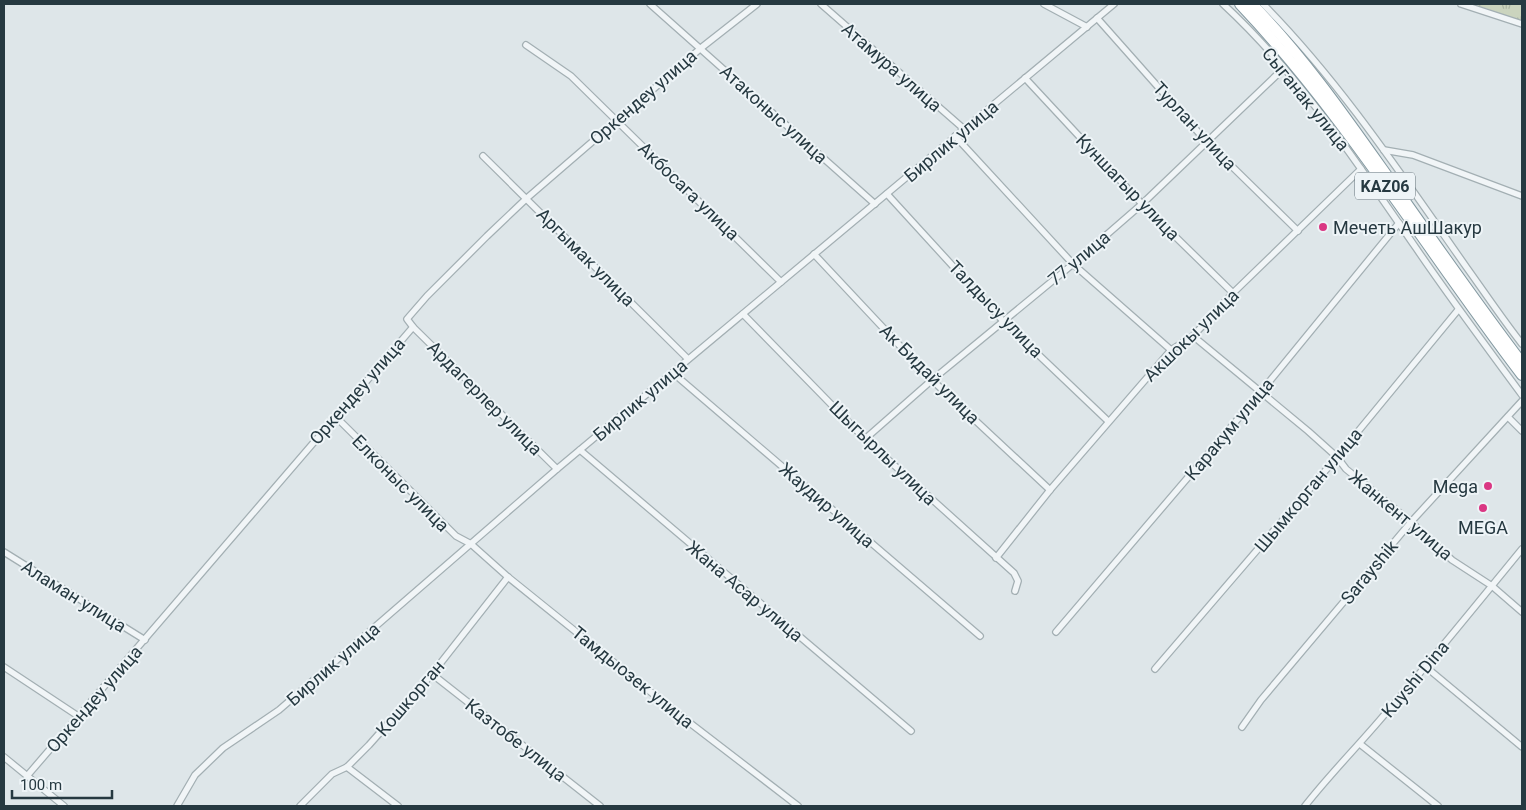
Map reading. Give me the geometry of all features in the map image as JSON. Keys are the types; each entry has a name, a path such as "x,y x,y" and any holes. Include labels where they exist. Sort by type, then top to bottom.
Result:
{"highway":[{"name":"KАZ06","path":"1240,4 1268,33 1350,136 1482,323 1522,375"},
{"name":"KАZ06","path":"1252,4 1274,27 1345,117 1522,363"}],"street":[{"name":"Атаконыс улица","path":"650,4 875,204"},
{"name":"Оркендеу улица","path":"27,776 413,327 407,319 412,313 527,198 700,48 757,4"},
{"name":"Атамура улица","path":"821,4 964,130"},
{"path":"1044,4 1086,27"},
{"name":"Бирлик улица","path":"177,806 195,775 223,748 279,710 556,469 1114,4"},
{"name":"Сыганак улица","path":"1223,4 1240,19 1298,84 1361,169 1458,310 1522,395"},
{"path":"1263,4 1282,23 1326,75 1384,150 1522,344"},
{"path":"1461,4 1522,24"},
{"name":"Турлан улица","path":"1097,18 1206,141 1298,231"},
{"name":"Акбосага улица","path":"526,45 570,76 781,282"},
{"name":"77 улица","path":"865,439 932,380 1073,264 1142,204 1284,68"},
{"name":"Куншагыр улица","path":"1025,78 1142,204 1233,293"},
{"path":"956,136 1073,264 1171,350"},
{"path":"1384,150 1413,155 1522,196"},
{"name":"Аргымак улица","path":"483,156 688,359"},
{"name":"Акшокы улица","path":"996,558 1108,421 1171,350 1192,336 1233,293 1361,169"},
{"name":"Талдысу улица","path":"887,194 1004,321 1108,421"},
{"name":"Каракум улица","path":"1056,632 1260,393 1399,223"},
{"name":"Ак Бидай улица","path":"814,254 932,380 1050,490"},
{"name":"Шымкорган улица","path":"1155,669 1337,457 1458,310"},
{"name":"Шыгырлы улица","path":"743,314 865,439 1005,565 1016,578 1018,586 1015,591"},
{"name":"Ардагерлер улица","path":"413,327 556,469"},
{"name":"Жанкент улица","path":"1192,336 1337,457 1346,470 1411,522 1452,560 1492,586 1522,612"},
{"name":"Жаудир улица","path":"673,373 980,636"},
{"name":"Sarayshik","path":"1242,727 1261,700 1411,522 1522,401"},
{"name":"Елконыс улица","path":"335,416 456,536 471,544"},
{"path":"1508,416 1522,430"},
{"name":"Жана Асар улица","path":"580,450 911,732"},
{"name":"Тамдыозек улица","path":"471,544 508,577 673,710 798,806"},
{"name":"Kuyshi Dina","path":"1305,806 1326,779 1360,744 1426,667 1522,549"},
{"name":"Аламан улица","path":"4,552 145,640"},
{"name":"Кошкорган","path":"300,806 332,774 347,767 369,745 432,674 508,577"},
{"path":"4,667 78,716"},
{"path":"1426,667 1522,747"},
{"name":"Казтобе улица","path":"432,674 600,806"},
{"path":"1360,744 1438,806"},
{"path":"4,757 64,806"},
{"path":"347,767 398,806"}],"green space":[{"path":"1473,4 1522,4 1522,21"}],"place":[{"name":"Мечеть АшШакур","path":"1323,227"},
{"name":"Mega","path":"1488,486"},
{"name":"MEGA","path":"1483,508"}]}
